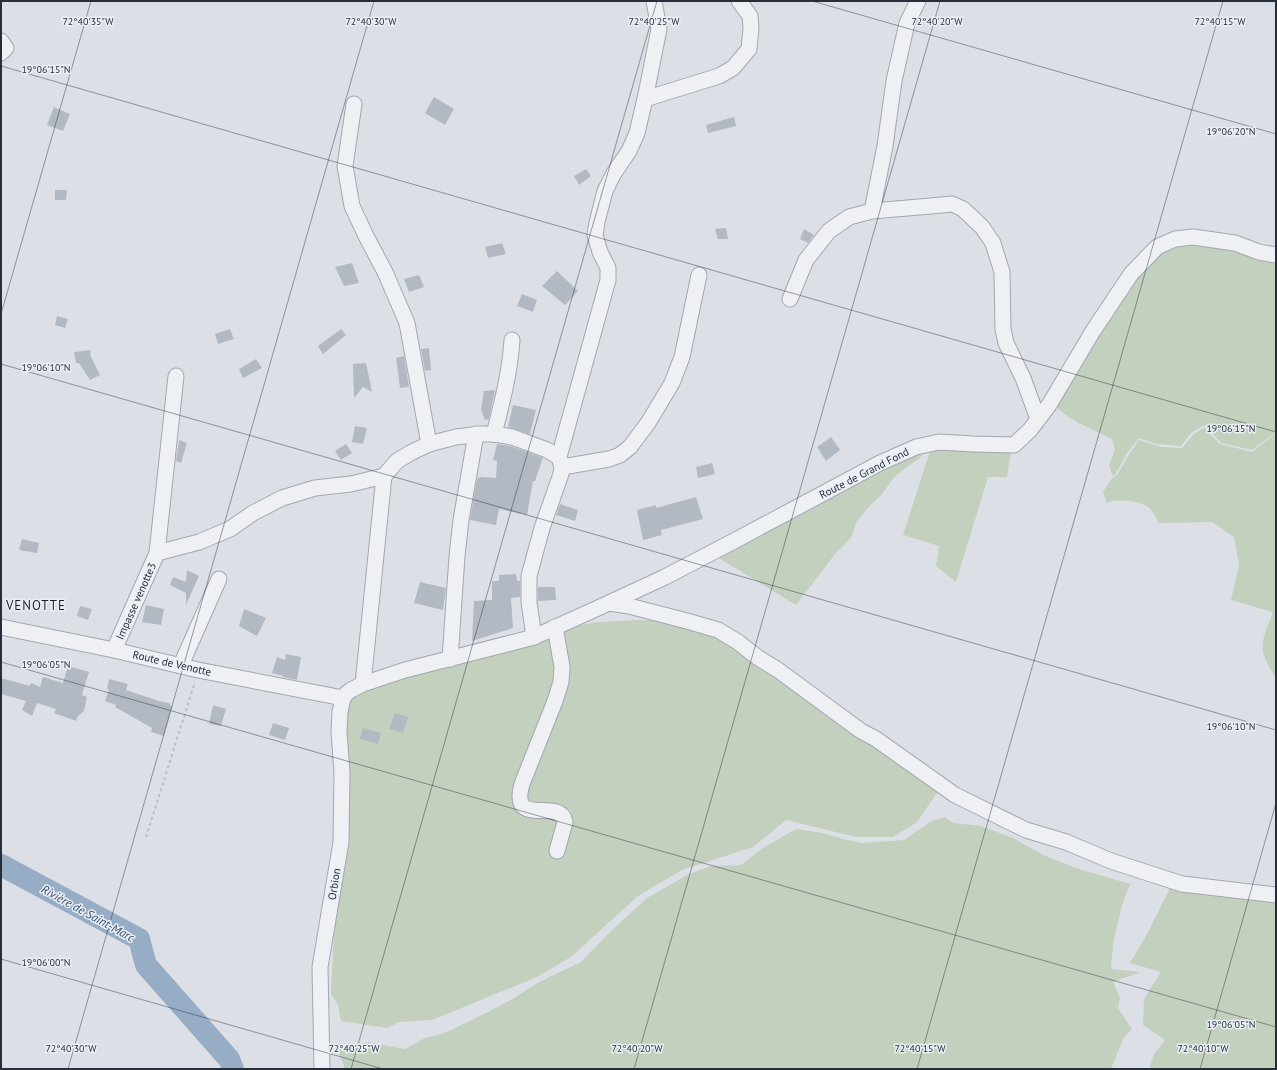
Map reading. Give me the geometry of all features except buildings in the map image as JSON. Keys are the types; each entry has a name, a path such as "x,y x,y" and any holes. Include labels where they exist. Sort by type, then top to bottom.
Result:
{"street":[{"path":"534,637 529,602 529,576 542,528 558,483 560,462 608,280 608,268 600,252 595,235 597,222 605,191 614,173 629,151 637,133 659,29 654,1"},
{"path":"645,99 719,76 733,68 749,50 751,28 750,16 739,1"},
{"path":"872,211 885,146 894,81 906,22 918,1"},
{"path":"1,41 6,48 1,53"},
{"path":"354,104 345,166 352,206 385,272 407,323 429,444"},
{"path":"790,299 806,260 829,231 849,217 872,211 952,204 963,209 982,227 993,244 1002,272 1003,329 1006,343 1023,378 1038,420"},
{"name":"Route de Grand Fond","path":"343,698 351,690 363,684 405,670 534,637 665,577 880,463 916,446 939,442 1014,445 1030,430 1049,405 1093,331 1131,274 1157,247 1175,239 1193,237 1235,242 1259,252 1276,255"},
{"path":"363,684 384,476 397,461 429,444 456,437 476,434 494,434 512,437 547,450 560,462 609,459 620,455 630,446 648,423 672,383 682,357 699,275"},
{"path":"494,434 510,363 512,340"},
{"name":"Impasse venotte3","path":"114,650 157,553 176,376"},
{"path":"450,658 461,520 476,434"},
{"path":"157,553 199,542 230,529 253,513 282,498 315,488 351,484 384,476"},
{"path":"181,665 219,578"},
{"path":"609,603 630,606 718,630 738,642 861,731 876,739 955,795 1026,830 1066,842 1111,861 1182,884 1276,895"},
{"name":"Route de Venotte","path":"1,627 114,650 198,670 343,698"},
{"path":"555,627 562,667 561,682 555,702 519,793 520,802 523,807 529,810 555,811 562,814 564,817 565,822 557,851"},
{"name":"Orbion","path":"322,1069 320,967 341,842 342,773 339,732 340,712 343,698"}],"path":[{"path":"146,837 198,670"}],"green space":[{"path":"1154,241 1261,244 1276,246 1276,432 1252,450 1221,443 1205,425 1192,432 1181,446 1157,444 1139,438 1127,453 1113,476 1109,465 1115,450 1112,439 1067,416 1053,404"},
{"path":"1205,427 1206,430 1220,444 1252,452 1276,433 1276,678 1266,661 1263,651 1263,642 1273,612 1231,600 1239,565 1234,537 1212,522 1159,523 1150,508 1145,505 1122,500 1107,503 1103,492 1112,478 1117,475 1139,440 1161,447 1182,448 1193,435"},
{"path":"925,444 922,456 896,475 881,495 867,509 857,521 851,538 835,554 796,605 707,551"},
{"path":"932,445 958,445 981,452 996,448 1011,450 1007,477 988,477 956,582 936,566 939,546 903,535"},
{"path":"636,620 682,621 729,641 860,739 939,790 917,822 893,837 856,837 786,820 753,847 682,870 638,896 571,957 537,977 432,1020 399,1022 387,1028 341,1021 338,1005 331,994 337,872 337,713 359,688 536,634 597,622"},
{"path":"945,817 953,823 981,826 1013,838 1043,855 1079,869 1130,884 1122,905 1113,944 1111,969 1141,972 1113,982 1120,998 1118,1008 1132,1029 1123,1039 1111,1069 345,1069 338,1050 354,1048 357,1045 368,1042 405,1049 425,1038 445,1033 514,998 541,981 581,962 612,930 647,898 689,874 711,866 741,865 763,848 796,829 823,833 862,843 904,840 930,822"},
{"path":"1170,888 1276,900 1276,1069 1149,1069 1154,1054 1165,1040 1143,1025 1144,999 1161,972 1130,963 1144,940"}],"waterway":[{"name":"Rivière de Saint-Marc","path":"1,865 139,939 146,965 229,1059 233,1069"}],"district":[{"name":"VENOTTE","path":"36,605"}]}
